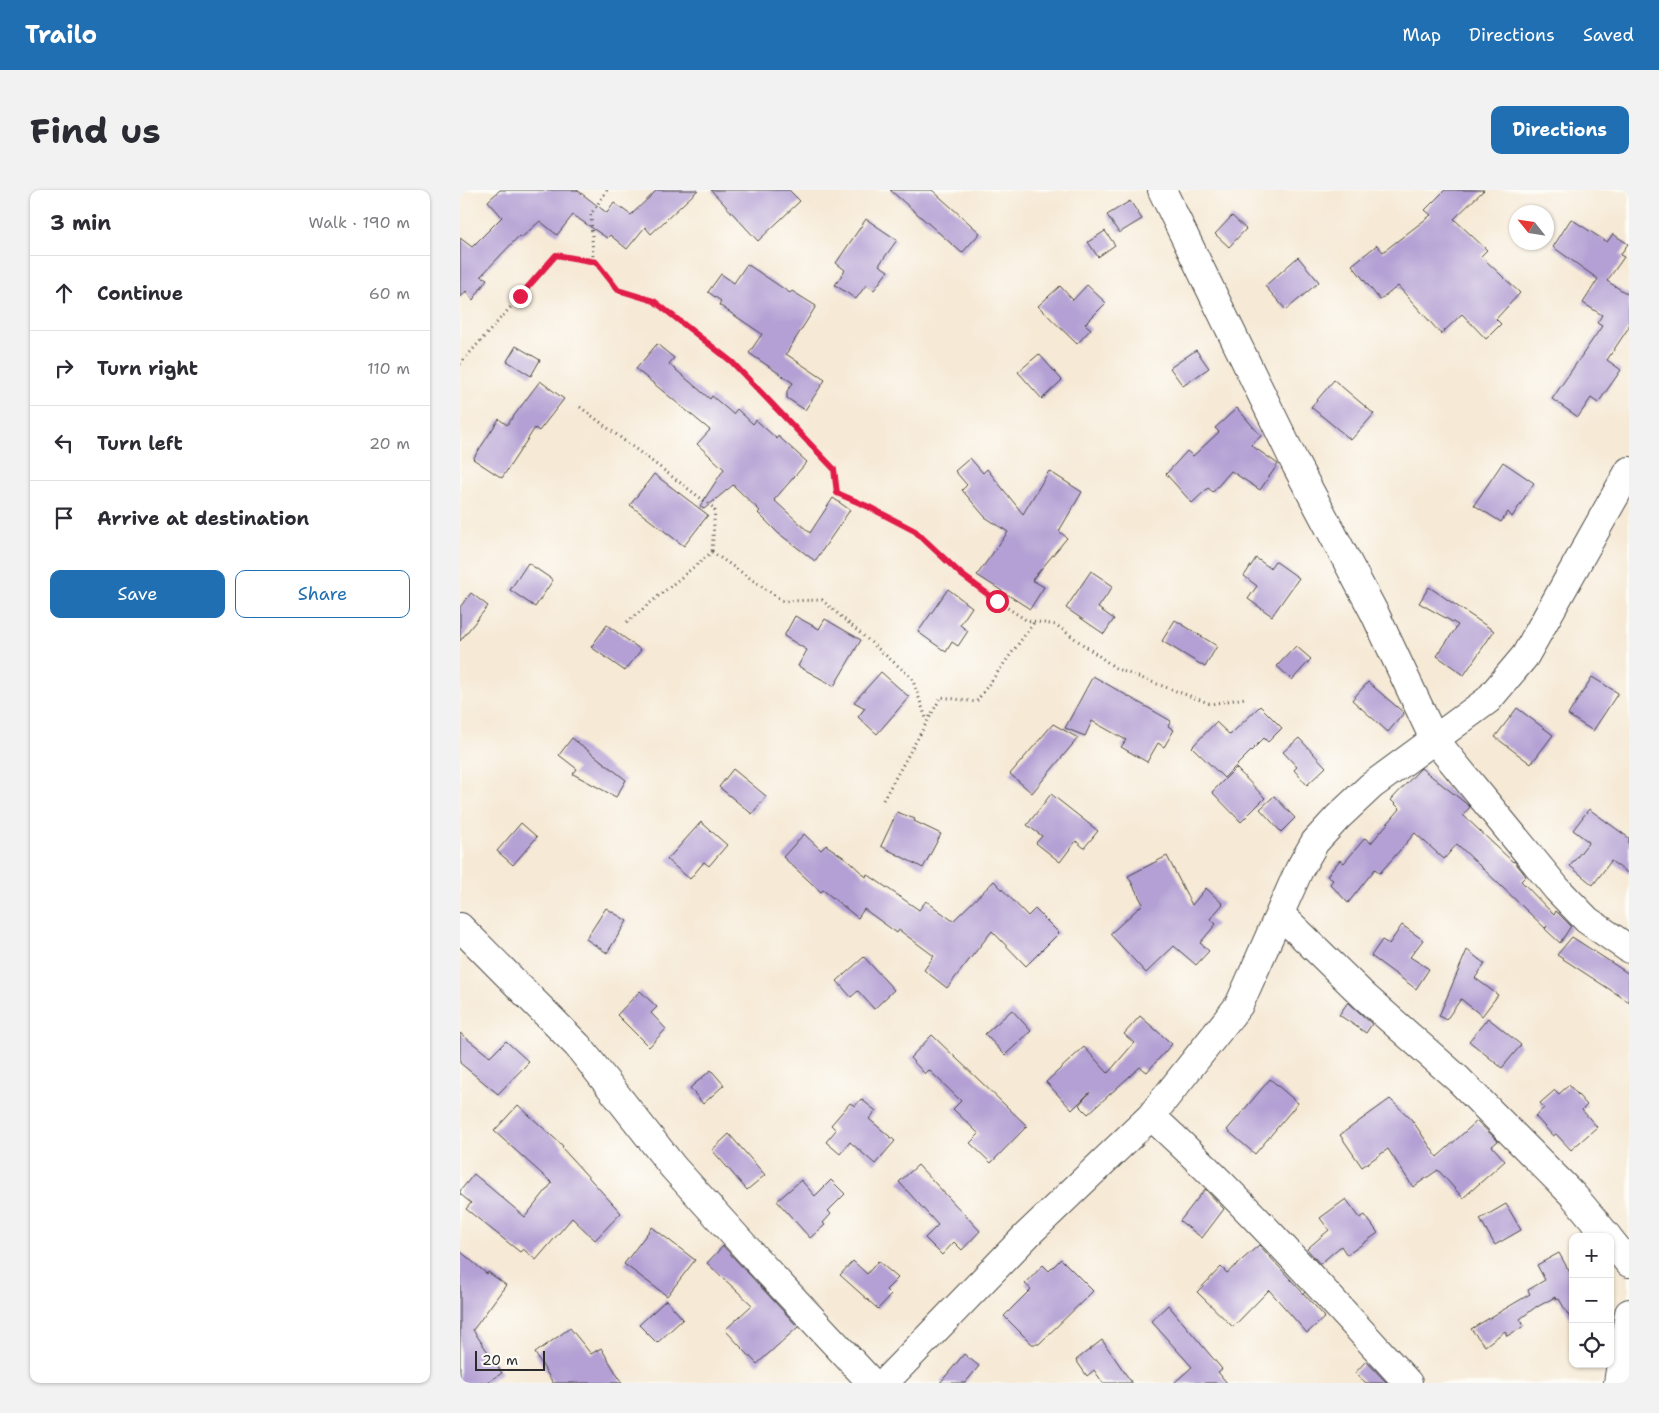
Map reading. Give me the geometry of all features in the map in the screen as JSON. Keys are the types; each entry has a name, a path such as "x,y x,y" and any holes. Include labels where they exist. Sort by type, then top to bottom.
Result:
{"street":[{"path":"1162,190 1296,465 1375,614 1434,739 1557,889 1587,920 1629,949"},
{"path":"884,1383 1028,1234 1151,1116 1238,1005 1299,870 1314,842 1371,786 1488,700 1525,656 1629,471"},
{"path":"1280,914 1364,996 1458,1079 1573,1195 1605,1233"},
{"path":"460,927 578,1046 673,1167 872,1383"},
{"path":"1151,1116 1185,1147 1287,1252 1408,1383"},
{"path":"1614,1245 1629,1263"},
{"path":"1618,1383 1629,1313"}],"path":[{"path":"607,190 591,214 593,259 618,290 654,301 732,362 834,469 837,493 915,531 962,575 1026,620 1056,624 1117,669 1211,704 1245,698"},
{"path":"460,364 556,255 596,262"},
{"path":"580,407 715,509 712,552 626,622"},
{"path":"712,552 783,601 822,600 912,678 927,721"},
{"path":"884,800 941,697 976,702 1036,622"}],"building":[{"path":"500,190 577,190 607,213 614,203 631,215 657,190 698,190 651,234 645,227 627,249 610,235 607,238 573,215 557,235 540,221 521,238 519,236 481,276 487,279 473,300 466,291 460,298 460,238 472,247 502,217 488,201"},
{"path":"711,190 789,190 800,201 758,241"},
{"path":"890,190 932,190 980,233 962,253"},
{"path":"1445,190 1484,190 1454,219 1487,250 1481,256 1520,293 1496,319 1501,324 1486,339 1462,314 1441,334 1398,286 1380,300 1352,265 1377,245 1383,252 1431,215 1425,210"},
{"path":"1130,201 1142,219 1119,233 1107,215"},
{"path":"1232,216 1246,229 1229,247 1215,234"},
{"path":"866,219 897,240 879,265 888,271 874,290 866,285 856,299 835,285 845,270 836,263"},
{"path":"1571,219 1607,242 1613,234 1628,244 1620,255 1624,257 1607,281 1629,295 1629,327 1607,360 1621,370 1598,403 1591,398 1578,417 1552,399 1602,326 1597,323 1602,315 1583,303 1598,279 1554,248"},
{"path":"1105,231 1115,245 1098,257 1088,242"},
{"path":"1298,257 1319,282 1286,310 1265,286"},
{"path":"747,264 790,293 792,291 816,306 786,354 825,380 805,410 787,398 787,391 793,383 749,353 762,334 719,305 721,301 708,292 721,274 734,283"},
{"path":"1087,285 1106,303 1085,324 1091,329 1077,344 1038,306 1060,286 1073,300"},
{"path":"657,344 674,358 669,364 710,399 712,396 733,414 737,409 753,424 756,420 777,439 778,436 807,462 774,500 810,533 833,498 850,510 815,561 778,533 758,513 760,511 733,485 704,509 700,506 724,469 697,444 710,430 636,369"},
{"path":"516,346 540,360 531,376 507,361"},
{"path":"1196,350 1209,368 1183,386 1170,368"},
{"path":"1039,354 1062,380 1042,399 1018,372"},
{"path":"1334,380 1374,414 1351,440 1311,407"},
{"path":"540,381 564,399 539,431 535,428 502,478 473,459 499,419 507,425"},
{"path":"1237,408 1261,436 1251,445 1278,464 1260,490 1231,471 1213,492 1208,488 1192,503 1166,474 1187,451 1193,456 1219,432 1215,428"},
{"path":"970,458 983,473 987,469 1023,514 1049,471 1082,492 1059,531 1067,538 1032,580 1044,587 1030,609 977,575 1008,532 985,517 962,490 967,485 955,471"},
{"path":"1503,462 1534,483 1512,517 1508,512 1501,522 1474,505"},
{"path":"654,474 708,515 684,546 630,505"},
{"path":"1256,558 1270,568 1275,561 1299,578 1272,616 1248,599 1257,586 1244,576"},
{"path":"528,563 553,580 535,607 510,590"},
{"path":"1091,571 1113,586 1098,608 1114,619 1104,634 1066,608"},
{"path":"1429,587 1494,631 1464,675 1437,656 1458,625 1419,603"},
{"path":"948,589 972,607 960,625 968,631 958,646 952,642 946,652 918,632"},
{"path":"471,593 488,606 460,641 460,607"},
{"path":"795,616 819,629 825,619 861,640 834,686 798,666 807,650 784,636"},
{"path":"1175,620 1217,646 1205,667 1162,641"},
{"path":"607,625 641,650 625,671 591,647"},
{"path":"1296,646 1311,659 1292,680 1277,666"},
{"path":"881,672 909,697 877,734 858,717 865,708 854,702"},
{"path":"1093,676 1171,721 1168,726 1174,730 1164,747 1158,743 1147,762 1121,747 1126,740 1092,721 1085,736 1065,728"},
{"path":"1592,677 1618,693 1593,731 1568,715"},
{"path":"1368,682 1404,713 1388,732 1352,700"},
{"path":"1260,706 1282,728 1268,742 1264,738 1224,778 1192,747 1216,722 1230,735"},
{"path":"1517,708 1553,735 1531,764 1495,737"},
{"path":"1053,724 1078,738 1032,793 1010,774"},
{"path":"572,738 626,780 616,797 573,774 577,769 559,755"},
{"path":"1299,738 1326,767 1307,785 1294,770 1297,767 1283,752"},
{"path":"1236,768 1265,798 1241,822 1212,792"},
{"path":"1421,768 1470,807 1463,815 1514,861 1526,876 1521,881 1554,915 1556,911 1571,926 1560,943 1545,929 1547,926 1545,928 1457,844 1444,859 1415,833 1380,873 1375,869 1348,903 1330,884 1333,880 1327,876 1340,860 1344,863 1365,838 1371,843 1400,809 1391,800"},
{"path":"733,769 766,796 752,814 719,787"},
{"path":"1051,794 1098,831 1084,848 1076,841 1060,862 1036,843 1042,836 1027,825"},
{"path":"1274,796 1295,818 1281,832 1260,809"},
{"path":"1589,809 1629,838 1629,874 1611,861 1593,885 1570,866 1589,842 1573,830"},
{"path":"897,812 915,819 914,821 941,834 923,868 881,846"},
{"path":"701,822 727,845 709,866 704,862 690,879 667,860"},
{"path":"521,823 537,837 513,865 497,851"},
{"path":"804,834 821,850 826,845 849,861 866,877 867,874 919,910 926,901 953,921 994,881 1028,916 1035,909 1059,933 1026,966 992,931 947,988 924,970 934,956 899,930 897,933 864,909 858,918 823,890 821,892 783,857"},
{"path":"1167,856 1192,905 1206,888 1223,904 1210,919 1216,924 1200,943 1209,951 1196,965 1174,946 1146,973 1110,934 1143,904 1128,876"},
{"path":"606,908 627,921 607,953 586,939"},
{"path":"1402,925 1423,940 1410,957 1429,969 1416,989 1371,956 1382,940 1389,944"},
{"path":"1572,937 1629,974 1629,1002 1557,955"},
{"path":"1467,950 1485,964 1475,978 1498,995 1482,1016 1461,999 1446,1020 1439,1016"},
{"path":"864,957 894,990 874,1009 858,991 851,997 837,981"},
{"path":"640,991 657,1007 651,1013 666,1029 649,1047 617,1015"},
{"path":"1348,1002 1372,1024 1366,1033 1339,1015"},
{"path":"1012,1010 1031,1031 1005,1055 985,1034"},
{"path":"1140,1016 1172,1044 1147,1072 1140,1067 1088,1114 1079,1105 1090,1092 1072,1110 1046,1082 1084,1047 1108,1073 1134,1043 1124,1034"},
{"path":"1488,1018 1521,1045 1502,1068 1469,1041"},
{"path":"460,1033 490,1057 506,1041 529,1062 498,1094 460,1063"},
{"path":"932,1035 1027,1126 991,1163 970,1143 979,1134 953,1109 961,1101 929,1070 925,1074 910,1058"},
{"path":"711,1070 724,1085 703,1104 690,1088"},
{"path":"1270,1079 1298,1103 1255,1154 1227,1130"},
{"path":"1569,1085 1587,1105 1582,1110 1597,1127 1571,1150 1556,1134 1553,1136 1535,1116 1544,1108 1540,1103 1555,1090 1559,1094"},
{"path":"861,1099 876,1111 869,1119 895,1141 875,1164 850,1142 840,1154 826,1142 836,1130 831,1125 850,1103 855,1106"},
{"path":"1390,1099 1412,1120 1437,1157 1477,1121 1498,1141 1492,1146 1505,1161 1463,1198 1438,1170 1413,1187 1388,1149 1362,1167 1340,1135"},
{"path":"518,1105 563,1146 562,1148 621,1213 595,1240 572,1218 536,1260 523,1249 520,1252 466,1209 471,1203 460,1194 460,1191 474,1174 525,1217 552,1183 494,1131"},
{"path":"729,1134 765,1175 747,1190 712,1150"},
{"path":"918,1165 980,1231 962,1250 954,1242 942,1255 925,1238 938,1225 899,1182"},
{"path":"801,1180 815,1196 831,1180 845,1194 828,1211 831,1214 823,1223 825,1225 810,1238 777,1201"},
{"path":"1205,1189 1224,1209 1202,1238 1180,1221"},
{"path":"1346,1199 1360,1218 1365,1215 1378,1233 1347,1255 1341,1246 1320,1264 1307,1249 1329,1230 1320,1218"},
{"path":"1506,1204 1521,1230 1495,1245 1480,1219"},
{"path":"652,1227 695,1260 667,1296 624,1264"},
{"path":"1259,1245 1325,1317 1307,1333 1269,1290 1233,1327 1197,1292 1221,1267 1227,1273"},
{"path":"723,1246 798,1327 757,1364 725,1330 752,1305 707,1263"},
{"path":"460,1251 487,1274 488,1272 506,1285 473,1330 502,1373 487,1383 460,1383"},
{"path":"1559,1253 1569,1271 1569,1316 1559,1299 1556,1300 1555,1297 1537,1306 1520,1319 1524,1326 1507,1336 1505,1331 1485,1346 1471,1329 1530,1294 1528,1290 1545,1280 1537,1265"},
{"path":"1061,1259 1093,1291 1039,1344 1032,1344 1004,1316 1031,1289 1025,1284 1043,1265 1049,1271"},
{"path":"853,1261 867,1274 878,1261 898,1278 886,1290 891,1295 878,1309 840,1275"},
{"path":"666,1300 683,1319 657,1343 639,1325"},
{"path":"1168,1305 1222,1369 1218,1372 1227,1383 1174,1383 1192,1367 1151,1321"},
{"path":"570,1328 591,1354 601,1348 622,1383 553,1383 535,1353"},
{"path":"1102,1340 1132,1383 1103,1383 1094,1370 1087,1376 1076,1360"},
{"path":"964,1354 979,1366 965,1383 940,1383"},
{"path":"1366,1361 1387,1383 1366,1383 1355,1373"}],"route":[{"path":"520,296 556,255 596,262 618,290 654,301 732,362 834,469 837,493 915,531 962,575 997,601"}]}
